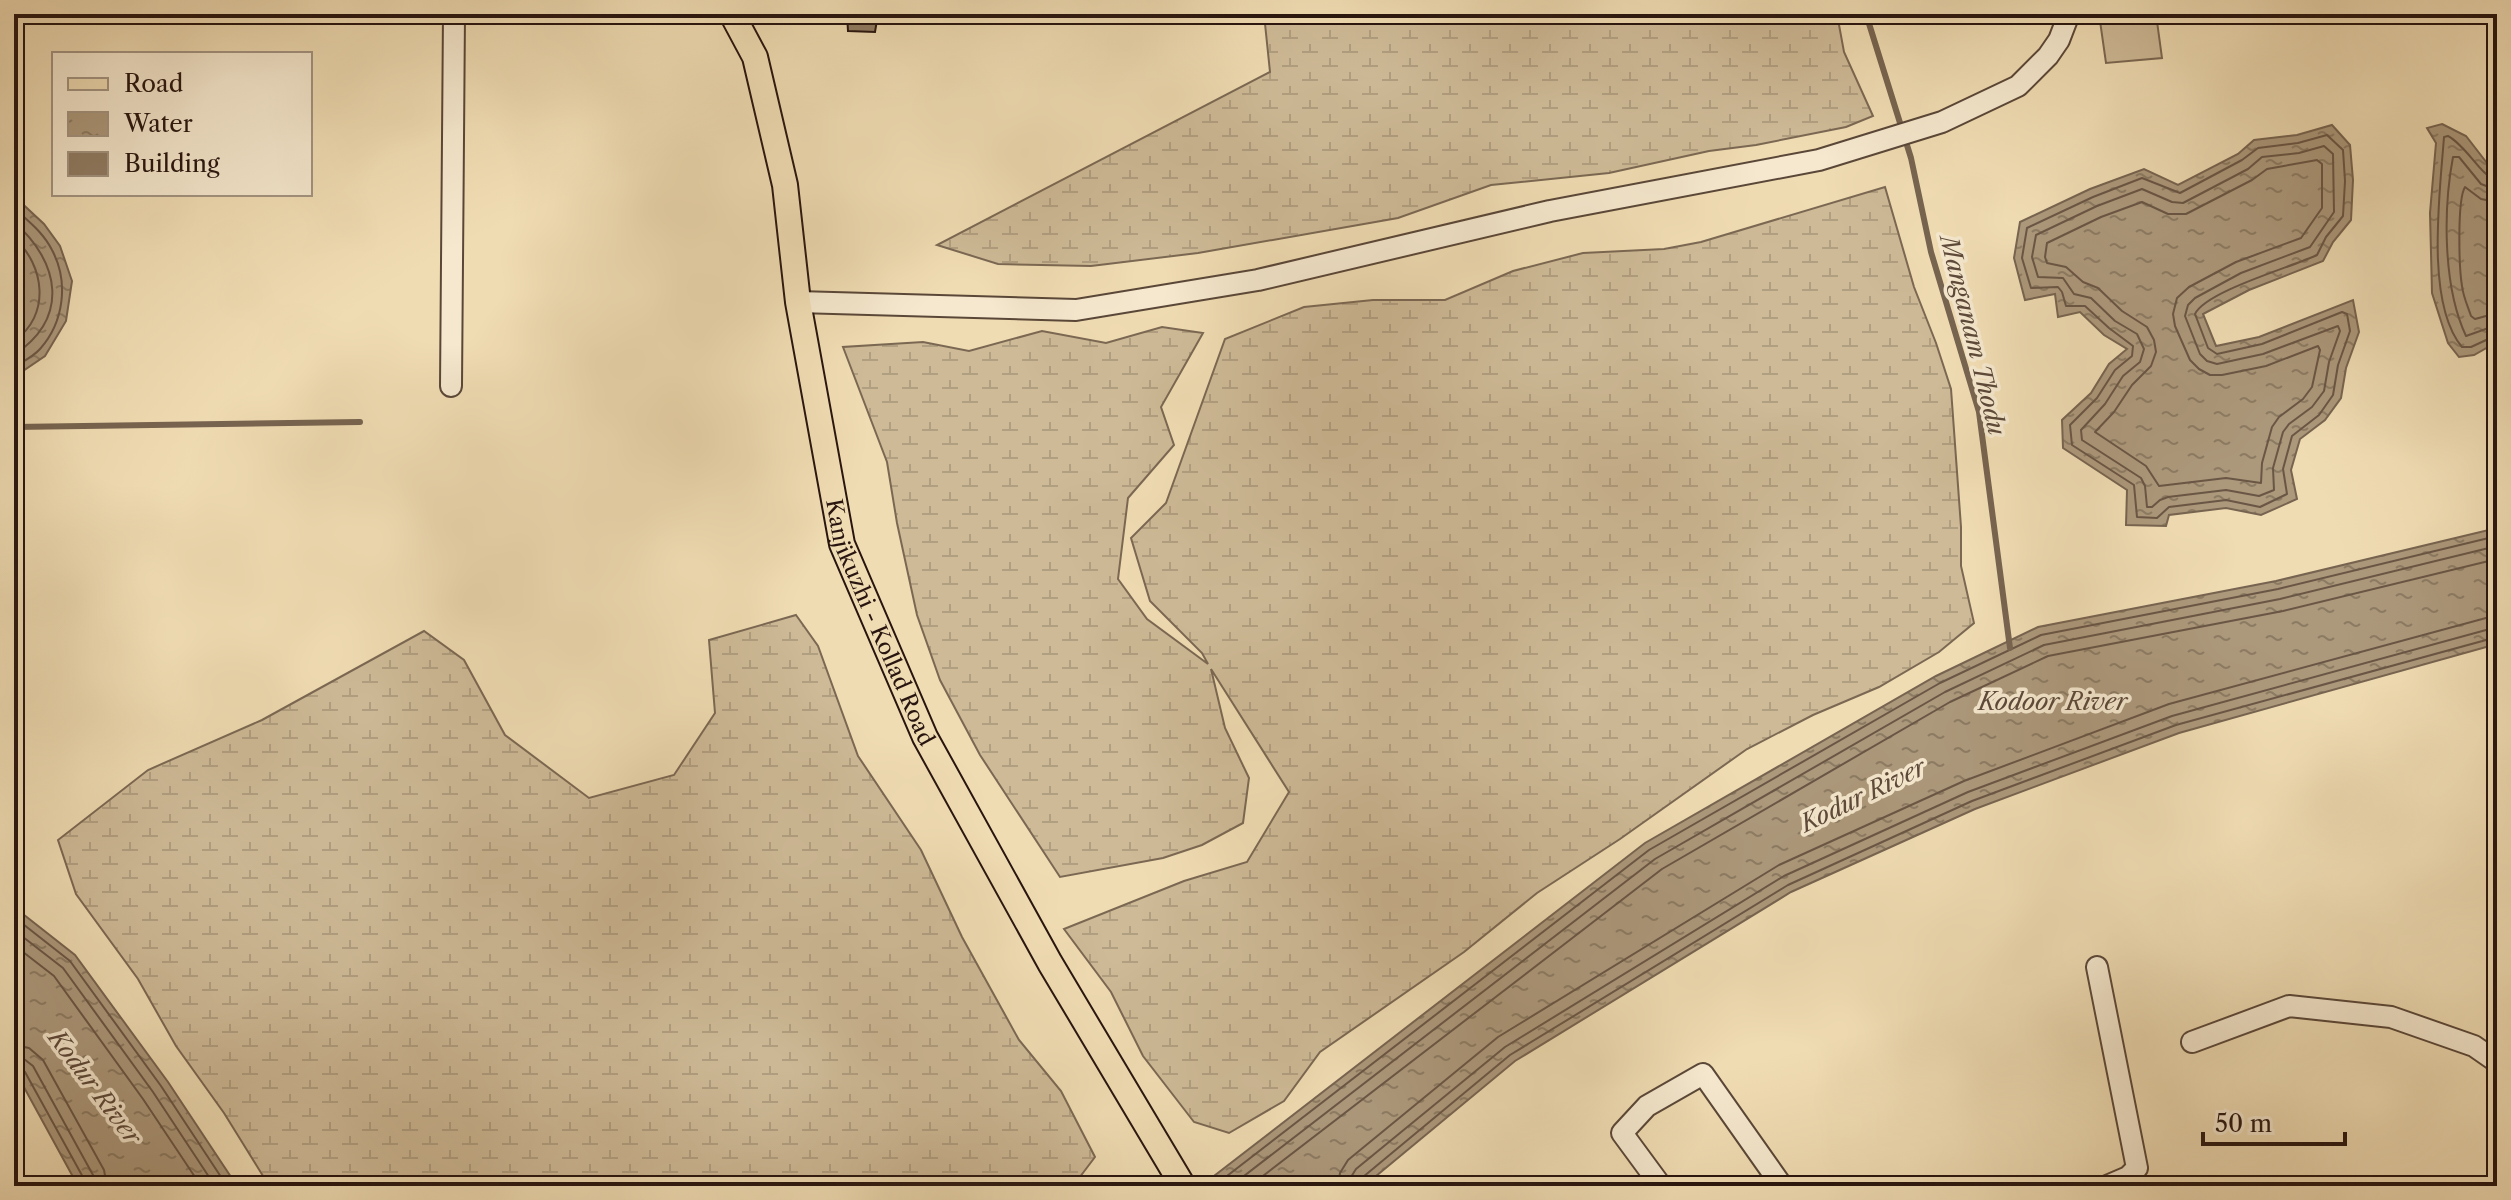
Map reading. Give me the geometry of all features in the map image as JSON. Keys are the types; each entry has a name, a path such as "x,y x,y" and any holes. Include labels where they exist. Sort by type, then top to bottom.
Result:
{"main road":[{"name":"Kanjikuzhi - Kollad Road","path":"732,14 755,57 785,185 798,302 842,544 925,737 1050,963 1179,1181"}],"street":[{"path":"451,386 454,14"},
{"path":"798,302 1076,310 1258,280 1550,211 1819,160 1961,115 2026,79 2059,40 2069,14"},
{"path":"2097,967 2137,1168 2128,1177 2107,1186"},
{"path":"2192,1042 2289,1006 2391,1017 2474,1046 2497,1062"},
{"path":"1661,1186 1622,1133 1647,1106 1703,1074 1782,1186"}],"green space":[{"path":"1264,14 1837,14 1844,52 1873,116 1846,127 1709,151 1609,173 1491,185 1398,218 1198,253 1091,266 998,264 937,245 1270,72"},
{"path":"2099,14 2156,14 2162,58 2106,63"},
{"path":"1885,187 1914,287 1951,389 1961,566 1974,623 1939,652 1879,687 1813,715 1747,749 1620,839 1537,893 1464,952 1320,1052 1284,1101 1229,1133 1194,1122 1143,1056 1111,992 1064,929 1184,881 1247,862 1289,792 1211,669 1225,728 1249,778 1243,823 1202,845 1163,858 1060,877 980,755 940,680 917,615 887,462 843,347 923,342 969,351 1042,331 1106,343 1162,327 1203,333 1161,407 1174,445 1128,498 1118,579 1147,619 1208,664 1202,653 1150,601 1131,538 1166,503 1225,339 1304,307 1373,300 1445,300 1513,271 1583,253 1664,249 1701,242"},
{"path":"796,615 818,646 858,756 921,850 962,937 1019,1040 1061,1091 1095,1157 1073,1186 272,1186 176,1046 138,979 76,894 58,840 148,770 262,720 424,631 464,660 505,735 589,798 674,775 715,713 709,640"}],"water":[{"path":"2442,124 2466,136 2497,176 2497,342 2474,355 2459,357 2448,343 2432,293 2430,213 2436,143 2427,128"},
{"path":"2332,125 2350,145 2353,180 2351,220 2333,242 2323,261 2249,290 2203,314 2216,346 2259,337 2353,300 2359,332 2346,368 2341,398 2325,420 2300,439 2291,470 2297,499 2261,515 2226,508 2169,515 2166,526 2126,525 2127,490 2063,448 2062,420 2091,393 2109,364 2127,349 2104,335 2080,312 2058,317 2055,294 2025,300 2014,258 2020,222 2090,189 2144,169 2178,185 2238,154 2254,140 2297,135"},
{"path":"14,196 44,224 60,246 72,281 66,321 45,356 14,377"},
{"name":"Kodoor River","path":"2497,528 2497,644 2179,733 1975,809 1791,892 1515,1061 1364,1186 1201,1186 1645,843 1936,676 2038,627 2276,581"},
{"name":"Kodur River","path":"14,907 75,955 168,1082 237,1186 78,1186 14,1069"}],"building":[{"path":"847,14 878,14 875,32 848,31"}],"waterway":[{"name":"Manganam Thodu","path":"1866,14 1911,158 1931,252 1979,412 2010,648"},
{"path":"14,427 360,422"}]}
